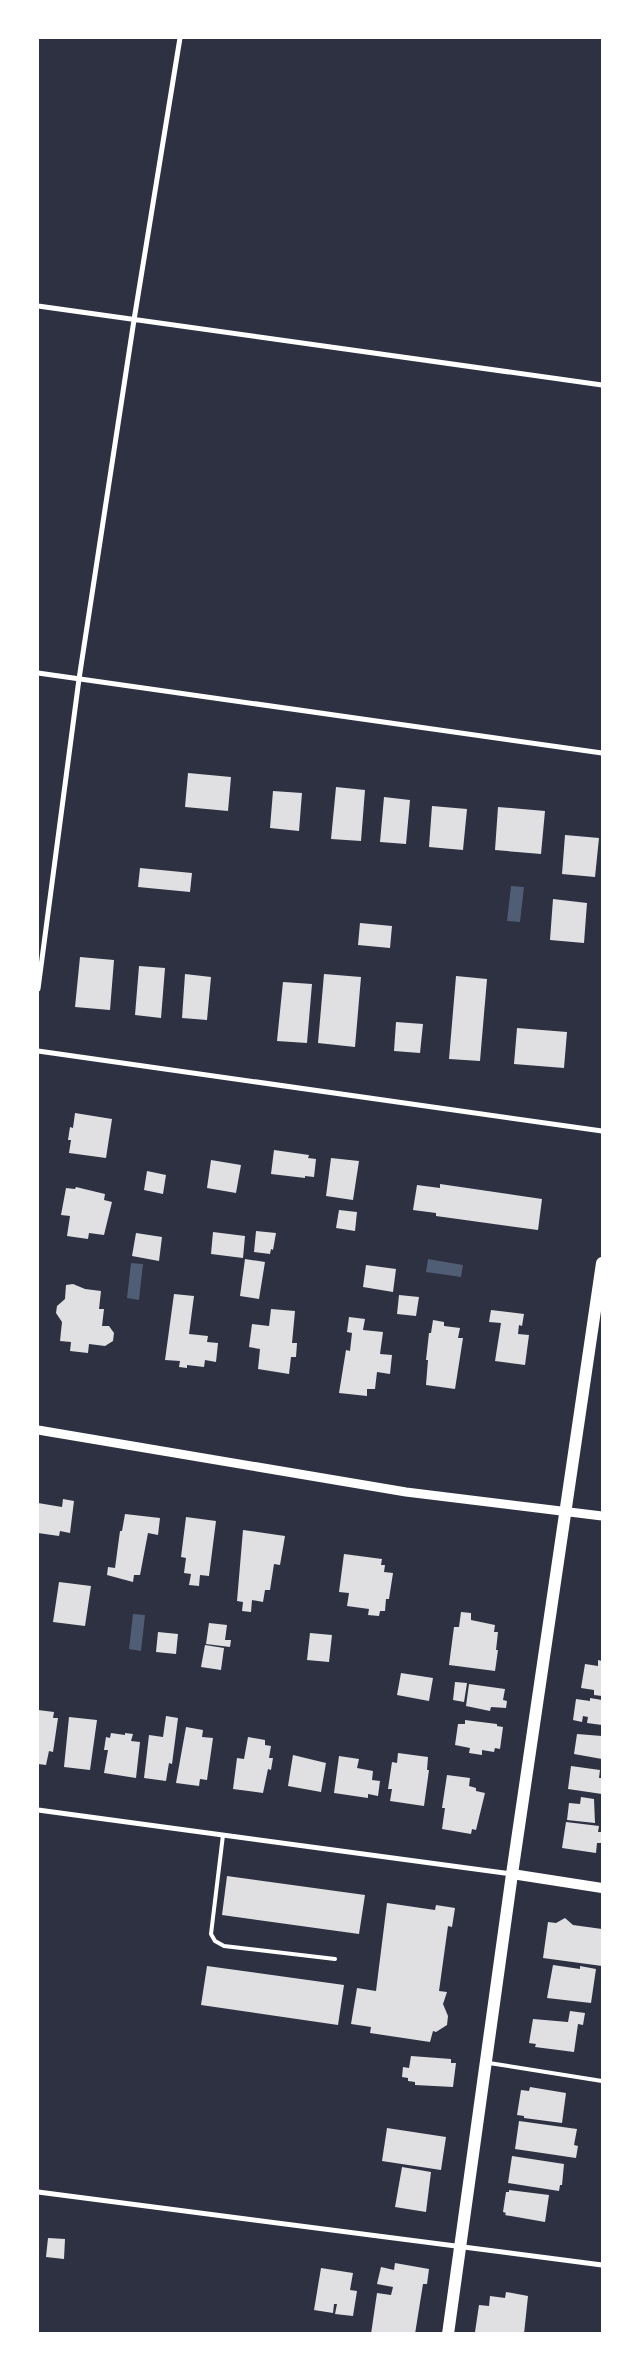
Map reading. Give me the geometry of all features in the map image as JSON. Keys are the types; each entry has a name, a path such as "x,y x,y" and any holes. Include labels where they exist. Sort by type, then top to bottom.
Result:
{"main road":[{"path":"448,2334 512,1874 602,1263"},
{"path":"512,1874 602,1888"}],"street":[{"path":"38,990 79,679 134,320 180,38"},
{"path":"38,306 602,385"},
{"path":"38,673 602,753"},
{"path":"38,1051 602,1131"},
{"path":"38,1430 406,1492 602,1516"},
{"path":"38,1810 512,1874"},
{"path":"38,2192 460,2245 602,2265"}],"lane":[{"path":"222,1835 211,1934 215,1941 224,1946 335,1959"},
{"path":"486,2063 602,2081"}],"water":[{"path":"511,886 524,887 520,922 507,921"},
{"path":"428,1259 463,1265 461,1277 426,1272"},
{"path":"131,1263 143,1264 139,1300 127,1298"},
{"path":"133,1614 145,1615 141,1651 129,1649"}],"building":[{"path":"188,773 231,777 228,811 185,807"},
{"path":"336,787 365,790 361,841 331,839"},
{"path":"273,791 302,793 299,831 270,828"},
{"path":"384,797 410,800 406,844 380,842"},
{"path":"432,806 467,809 463,850 429,847"},
{"path":"498,807 545,811 541,854 495,850"},
{"path":"565,835 599,838 595,877 562,874"},
{"path":"140,868 192,873 190,892 138,887"},
{"path":"553,899 587,903 584,943 550,940"},
{"path":"360,923 392,926 390,948 358,945"},
{"path":"80,957 114,960 110,1010 75,1007"},
{"path":"139,966 165,968 161,1018 135,1015"},
{"path":"185,974 211,977 207,1020 182,1018"},
{"path":"324,974 361,977 355,1047 318,1043"},
{"path":"456,976 487,979 480,1061 449,1059"},
{"path":"283,982 312,984 307,1043 277,1041"},
{"path":"396,1022 423,1024 420,1053 394,1051"},
{"path":"517,1028 567,1032 564,1068 514,1064"},
{"path":"75,1113 112,1119 106,1158 69,1153 71,1140 68,1140 70,1127 73,1128"},
{"path":"274,1150 309,1155 308,1158 316,1159 314,1177 305,1176 305,1178 271,1174"},
{"path":"331,1158 359,1161 353,1200 326,1196"},
{"path":"211,1160 241,1165 236,1193 207,1188"},
{"path":"147,1171 166,1175 163,1194 144,1190"},
{"path":"440,1184 542,1199 538,1230 436,1216 436,1213 413,1210 417,1185 440,1188"},
{"path":"76,1187 105,1194 104,1200 112,1202 104,1235 89,1233 88,1239 67,1236 70,1216 61,1215 66,1188 75,1189"},
{"path":"339,1210 357,1212 355,1231 336,1228"},
{"path":"256,1231 276,1233 273,1250 271,1249 270,1254 254,1252"},
{"path":"213,1232 245,1236 243,1258 211,1254"},
{"path":"136,1233 162,1237 159,1261 132,1256"},
{"path":"245,1259 265,1262 259,1299 240,1296"},
{"path":"366,1265 396,1269 393,1292 363,1287"},
{"path":"73,1284 85,1289 101,1291 99,1309 104,1309 102,1326 109,1326 114,1333 113,1341 105,1346 89,1344 88,1353 70,1351 71,1342 60,1341 62,1322 56,1313 57,1306 65,1299 66,1285"},
{"path":"174,1294 194,1296 189,1334 208,1336 207,1342 218,1343 216,1362 205,1360 204,1367 187,1365 187,1368 179,1367 180,1361 165,1360"},
{"path":"399,1295 419,1297 416,1316 397,1314"},
{"path":"271,1309 295,1311 292,1343 297,1343 296,1357 291,1357 289,1374 258,1369 260,1349 249,1347 252,1324 269,1326"},
{"path":"491,1310 524,1314 522,1326 519,1325 518,1334 529,1335 525,1365 495,1361 501,1323 489,1322"},
{"path":"349,1317 365,1319 363,1330 383,1332 380,1354 392,1355 390,1374 377,1372 375,1389 367,1389 367,1396 339,1393 346,1350 350,1351 352,1333 347,1332"},
{"path":"433,1320 444,1322 444,1326 460,1328 458,1338 463,1338 455,1389 426,1385 428,1360 426,1360 429,1333 431,1333"},
{"path":"63,1499 74,1501 70,1533 60,1531 59,1536 38,1533 38,1503 62,1507"},
{"path":"125,1514 160,1518 158,1535 148,1533 140,1575 134,1575 133,1582 107,1575 108,1567 115,1568 120,1531 122,1531"},
{"path":"186,1517 216,1521 209,1576 200,1575 199,1586 189,1585 191,1574 184,1573 186,1558 181,1557"},
{"path":"243,1530 285,1536 280,1565 274,1564 270,1590 265,1590 263,1602 252,1600 251,1612 242,1611 243,1602 237,1601"},
{"path":"344,1554 382,1559 381,1565 385,1565 384,1572 393,1573 389,1599 386,1599 385,1611 380,1611 379,1616 368,1615 369,1609 347,1606 349,1593 339,1592"},
{"path":"59,1582 91,1586 85,1626 53,1622"},
{"path":"461,1612 471,1613 471,1620 495,1625 494,1632 498,1632 496,1650 498,1650 495,1671 449,1665 454,1627 459,1627"},
{"path":"209,1623 227,1625 225,1640 231,1640 230,1647 206,1644"},
{"path":"158,1632 178,1634 176,1654 156,1652"},
{"path":"310,1633 332,1635 329,1662 307,1660"},
{"path":"205,1645 224,1648 221,1670 201,1667"},
{"path":"598,1660 602,1661 602,1696 594,1695 594,1690 581,1688 585,1664 598,1666"},
{"path":"401,1673 433,1678 429,1701 397,1695"},
{"path":"455,1682 467,1683 464,1702 453,1700"},
{"path":"469,1684 505,1689 503,1700 507,1701 506,1708 491,1707 490,1711 466,1706"},
{"path":"590,1698 602,1700 602,1725 587,1723 588,1717 583,1716 582,1722 573,1720 576,1699 590,1701"},
{"path":"38,1710 54,1712 53,1718 58,1718 53,1752 49,1751 46,1765 38,1764"},
{"path":"166,1716 178,1718 172,1764 169,1763 166,1781 144,1778 149,1735 163,1737"},
{"path":"69,1717 97,1720 90,1770 64,1767"},
{"path":"465,1720 497,1724 497,1726 503,1727 500,1749 495,1748 494,1752 482,1750 482,1755 469,1753 470,1748 455,1745 458,1724 465,1724"},
{"path":"186,1727 203,1730 202,1737 213,1738 207,1780 200,1779 199,1786 176,1783"},
{"path":"111,1733 133,1734 131,1741 140,1742 136,1778 104,1773 108,1750 104,1750 106,1737 110,1738"},
{"path":"577,1734 602,1736 602,1759 574,1754"},
{"path":"248,1737 265,1740 265,1745 271,1746 269,1758 273,1758 271,1770 268,1769 263,1793 233,1789 237,1758 244,1759"},
{"path":"398,1753 428,1757 427,1770 429,1770 424,1806 390,1801 392,1789 388,1789 392,1762 397,1763"},
{"path":"293,1755 326,1763 321,1792 288,1786"},
{"path":"339,1756 359,1759 357,1768 373,1771 372,1780 380,1781 378,1796 368,1794 368,1798 334,1793"},
{"path":"571,1766 600,1770 599,1778 602,1778 602,1794 568,1789"},
{"path":"447,1775 470,1778 469,1786 476,1788 476,1791 485,1793 476,1830 472,1829 471,1834 442,1829 445,1808 442,1808"},
{"path":"581,1797 594,1799 595,1823 567,1820 569,1803 580,1804"},
{"path":"566,1822 599,1826 598,1832 602,1832 601,1843 597,1843 596,1853 562,1848"},
{"path":"227,1876 365,1895 359,1934 222,1915"},
{"path":"387,1903 435,1910 436,1905 455,1908 452,1927 448,1926 439,1991 447,1992 443,2004 448,2016 447,2025 436,2032 433,2031 430,2042 370,2033 371,2027 351,2024 357,1988 376,1991"},
{"path":"565,1918 573,1925 602,1929 602,1966 543,1958 548,1922 556,1923"},
{"path":"553,1965 580,1969 580,1966 596,1969 591,2003 547,1998"},
{"path":"207,1966 344,1985 338,2025 201,2005"},
{"path":"570,2011 585,2013 583,2025 578,2024 574,2052 535,2047 536,2044 529,2043 533,2019 568,2022"},
{"path":"411,2056 451,2059 451,2063 456,2063 453,2087 415,2085 415,2082 408,2081 408,2078 402,2077 403,2067 409,2068"},
{"path":"530,2087 566,2093 562,2123 524,2118 524,2116 517,2115 521,2090 529,2091"},
{"path":"519,2121 577,2129 574,2145 578,2146 576,2158 515,2149"},
{"path":"387,2128 446,2137 441,2170 382,2161"},
{"path":"512,2156 564,2164 562,2185 560,2185 559,2191 508,2183"},
{"path":"402,2167 431,2172 426,2212 395,2207"},
{"path":"509,2190 549,2195 545,2222 505,2215 506,2213 503,2212 506,2192 509,2192"},
{"path":"48,2238 65,2239 64,2259 46,2257"},
{"path":"395,2263 429,2269 427,2284 423,2284 415,2334 371,2334 377,2293 391,2295 393,2287 377,2284 381,2267 394,2270"},
{"path":"321,2268 353,2273 350,2290 357,2291 353,2316 335,2314 337,2304 334,2304 333,2313 314,2310"},
{"path":"506,2292 528,2296 524,2334 475,2332 479,2305 489,2306 490,2296 505,2298"}]}
